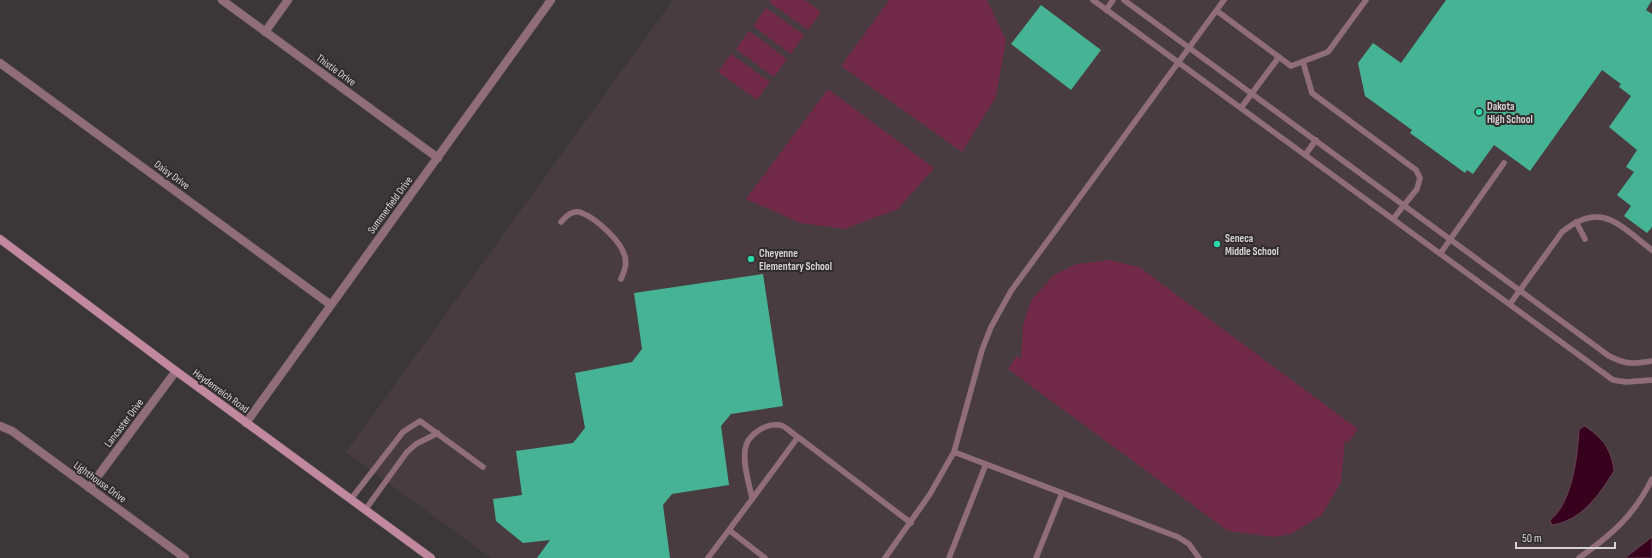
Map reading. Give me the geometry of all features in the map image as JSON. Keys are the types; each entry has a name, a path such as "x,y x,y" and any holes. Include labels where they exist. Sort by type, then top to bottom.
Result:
{"street":[{"name":"Thistle Drive","path":"222,0 438,158"},
{"path":"265,32 288,0"},
{"name":"Summerfield Drive","path":"246,423 551,0"},
{"name":"Daisy Drive","path":"0,63 332,305"},
{"name":"Heydenreich Road","path":"0,239 176,372 431,558"},
{"name":"Lancaster Drive","path":"89,488 176,372"},
{"name":"Lighthouse Drive","path":"0,426 12,431 185,558"}],"lane":[{"path":"1093,0 1613,380 1626,382 1652,380"},
{"path":"1106,10 1113,0"},
{"path":"1124,0 1609,356 1623,363 1652,361"},
{"path":"885,558 911,523 954,452 982,350 991,327 1011,291 1224,0"},
{"path":"1217,10 1291,66 1328,52 1366,0"},
{"path":"1241,108 1279,57"},
{"path":"1303,62 1312,93 1416,170 1420,178 1417,189 1393,219"},
{"path":"1305,155 1316,140"},
{"path":"1440,254 1504,163"},
{"path":"560,222 570,213 582,213 610,234 623,249 626,258 625,269 621,279"},
{"path":"1510,304 1562,232 1576,222 1586,218 1600,216 1612,220 1652,250"},
{"path":"1576,222 1585,239"},
{"path":"351,499 403,432 412,424 420,421 483,467"},
{"path":"752,498 745,464 745,448 751,436 770,425 782,426 911,523"},
{"path":"365,510 407,452 416,444 438,433"},
{"path":"708,558 798,437"},
{"path":"954,452 1178,537 1189,544 1199,558"},
{"path":"949,558 986,464"},
{"path":"1579,558 1622,525 1631,514 1652,479"},
{"path":"1036,558 1062,493"},
{"path":"729,530 765,558"}],"shaded area":[{"path":"673,0 1652,0 1652,558 491,558 346,452"},
{"path":"771,0 805,0 821,12 808,30 769,2"},
{"path":"889,0 987,0 1006,40 996,97 962,152 841,66"},
{"path":"766,8 804,35 791,54 753,26"},
{"path":"749,31 787,59 774,77 736,49"},
{"path":"731,54 770,82 757,100 718,72"},
{"path":"828,89 934,168 898,209 845,229 800,223 746,199"},
{"path":"1110,260 1139,267 1358,429 1348,443 1345,440 1341,482 1322,515 1291,534 1274,537 1228,531 1008,369 1017,356 1021,359 1023,324 1032,299 1054,275 1077,264"},
{"path":"1585,426 1597,435 1605,445 1611,456 1614,471 1588,506 1572,518 1562,523 1552,525 1550,520 1558,513 1569,491 1575,465 1579,429"},
{"path":"1652,537 1652,558 1625,558"}],"building":[{"name":"Dakota High School","path":"1446,0 1652,0 1646,10 1652,14 1652,227 1647,233 1624,216 1631,206 1617,195 1634,172 1626,167 1637,150 1609,127 1631,96 1619,87 1621,84 1602,70 1530,171 1494,145 1473,174 1467,170 1465,173 1410,133 1412,130 1365,96 1358,63 1373,43 1401,63"},
{"path":"1041,5 1101,50 1071,90 1011,44"},
{"name":"Cheyenne Elementary School","path":"763,274 783,406 731,414 721,426 729,485 672,494 663,505 670,558 537,558 550,540 523,543 496,521 493,499 522,495 516,451 573,443 585,428 575,373 632,362 642,349 634,293"}],"place":[{"name":"Dakota High School","path":"1479,112"},
{"name":"Seneca Middle School","path":"1217,244"},
{"name":"Cheyenne Elementary School","path":"751,259"}]}
